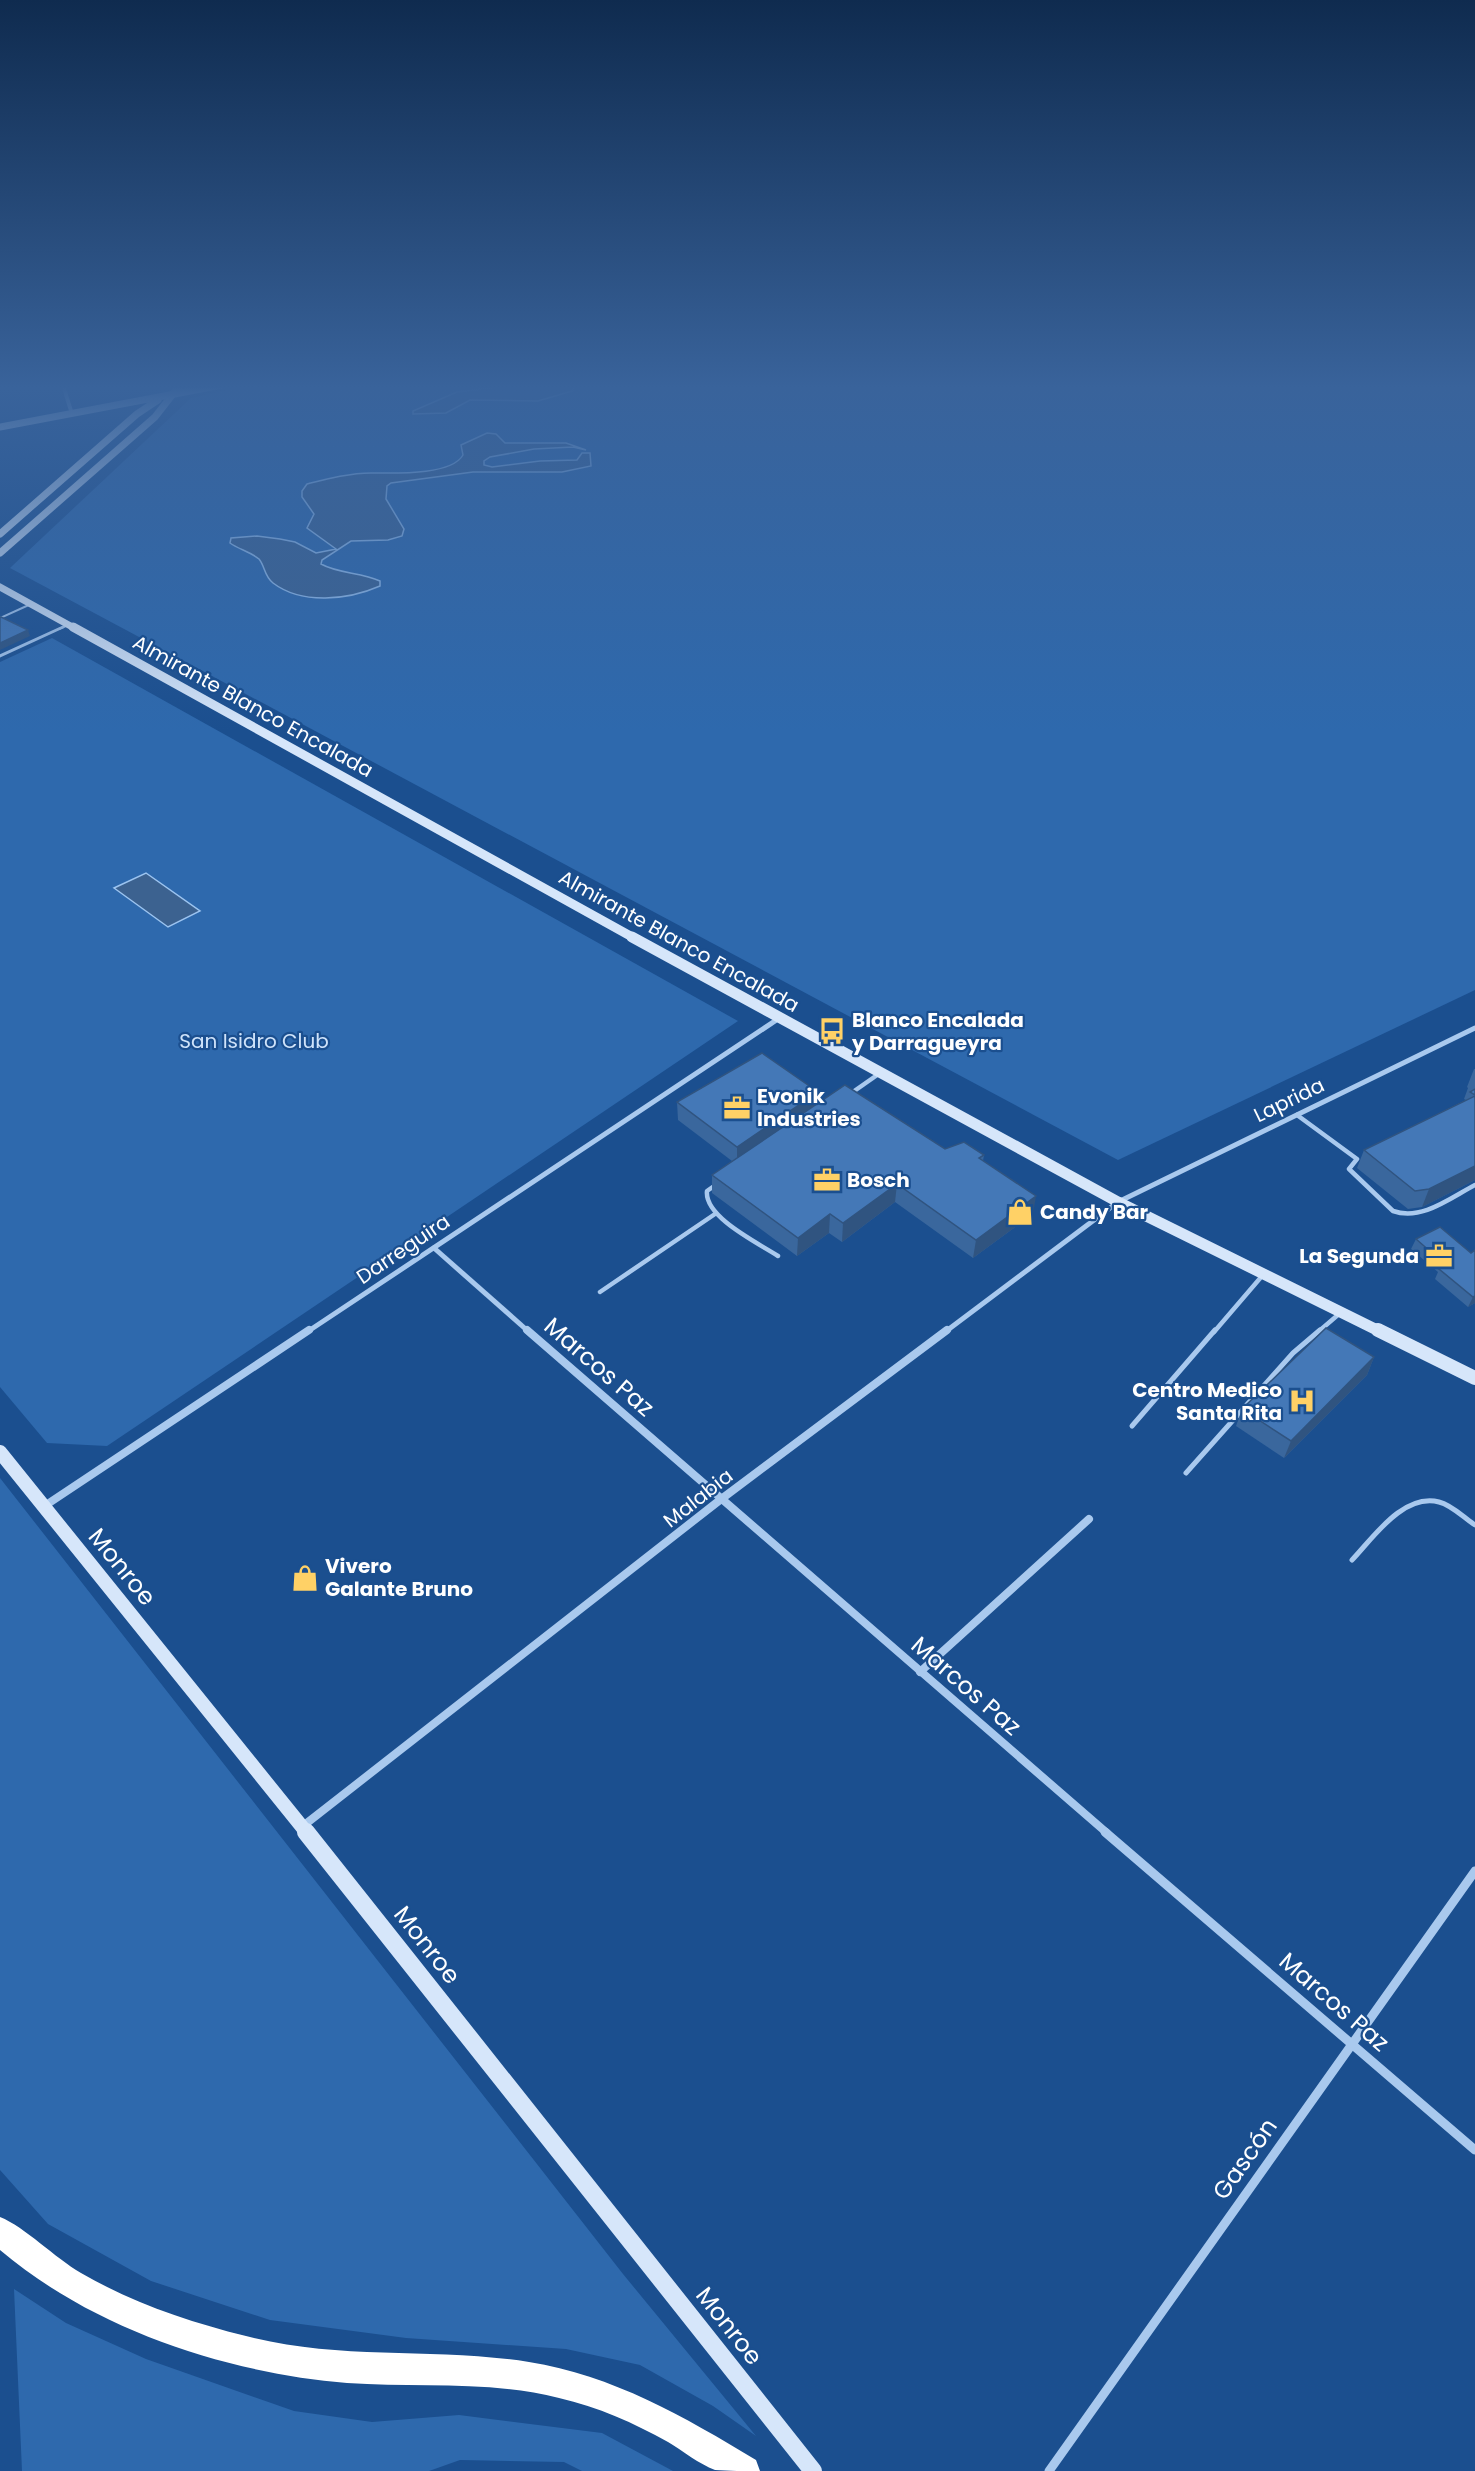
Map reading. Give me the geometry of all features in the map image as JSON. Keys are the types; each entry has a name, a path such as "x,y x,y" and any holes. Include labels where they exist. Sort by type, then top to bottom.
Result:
{"highway":[{"path":"0,2231 52,2271 124,2310 218,2343 318,2365 494,2374 555,2381 632,2405 673,2426 745,2471"}],"main road":[{"path":"0,534 38,500"},
{"path":"0,553 60,500"},
{"name":"Almirante Blanco Encalada","path":"0,587 1118,1202 1475,1378"},
{"name":"Monroe","path":"0,1452 302,1827 813,2471"}],"street":[{"name":"Darreguira","path":"42,1507 781,1017"},
{"name":"Laprida","path":"1118,1202 1475,1028"},
{"name":"Malabia","path":"302,1827 720,1500 1118,1202"},
{"name":"Marcos Paz","path":"434,1248 720,1500 1475,2150"},
{"path":"920,1672 1089,1519"},
{"name":"Gascón","path":"1049,2471 1475,1871"}],"lane":[{"path":"0,618 31,604"},
{"path":"0,656 68,625"},
{"path":"842,1099 880,1073"},
{"path":"1297,1115 1358,1159"},
{"path":"1368,1154 1358,1159 1349,1169 1393,1211 1402,1214 1422,1213 1475,1185"},
{"path":"726,1178 707,1191 706,1200 715,1214 778,1256"},
{"path":"600,1292 715,1214"},
{"path":"1132,1426 1264,1274"},
{"path":"1186,1473 1293,1353 1341,1312"},
{"path":"1352,1560 1403,1509 1417,1500 1440,1502 1475,1525"}],"green space":[{"path":"82,500 1475,500 1475,990 1118,1160 10,568"},
{"name":"San Isidro Club","path":"52,638 738,1021 107,1446 47,1443 0,1387 0,662"},
{"path":"0,1478 623,2274 756,2436 713,2406 640,2365 566,2349 406,2338 270,2320 151,2281 48,2224 0,2170"},
{"path":"14,2289 66,2323 146,2359 294,2411 372,2422 459,2415 602,2433 673,2471 582,2471 564,2462 460,2460 429,2471 22,2471"}],"shaded area":[{"path":"304,500 387,500 404,529 402,536 388,540 351,541 322,560 321,564 380,581 380,586 340,597 297,595 273,583 259,559 230,543 231,538 257,536 295,542 316,553 336,549 307,528 314,514"},
{"path":"146,873 200,911 168,927 114,888"}],"building":[{"path":"1,617 28,630 0,643"},
{"path":"762,1053 818,1092 737,1147 677,1102"},
{"path":"845,1085 945,1149 964,1142 984,1155 979,1158 1036,1196 976,1240 897,1184 843,1223 830,1214 798,1238 712,1175"},
{"path":"1475,1096 1475,1166 1429,1189 1415,1191 1364,1150"},
{"path":"1440,1227 1471,1253 1475,1250 1475,1296 1473,1297 1439,1269 1446,1265 1416,1239"},
{"name":"Centro Medico Santa Rita","path":"1326,1328 1374,1357 1291,1441 1242,1409"}],"place":[{"name":"Blanco Encalada y Darragueyra","path":"832,1031"},
{"name":"Evonik Industries","path":"737,1108"},
{"name":"Bosch","path":"827,1180"},
{"name":"Candy Bar","path":"1020,1212"},
{"name":"La Segunda","path":"1439,1256"},
{"name":"Centro Medico Santa Rita","path":"1302,1401"},
{"name":"Vivero Galante Bruno","path":"305,1578"}]}
